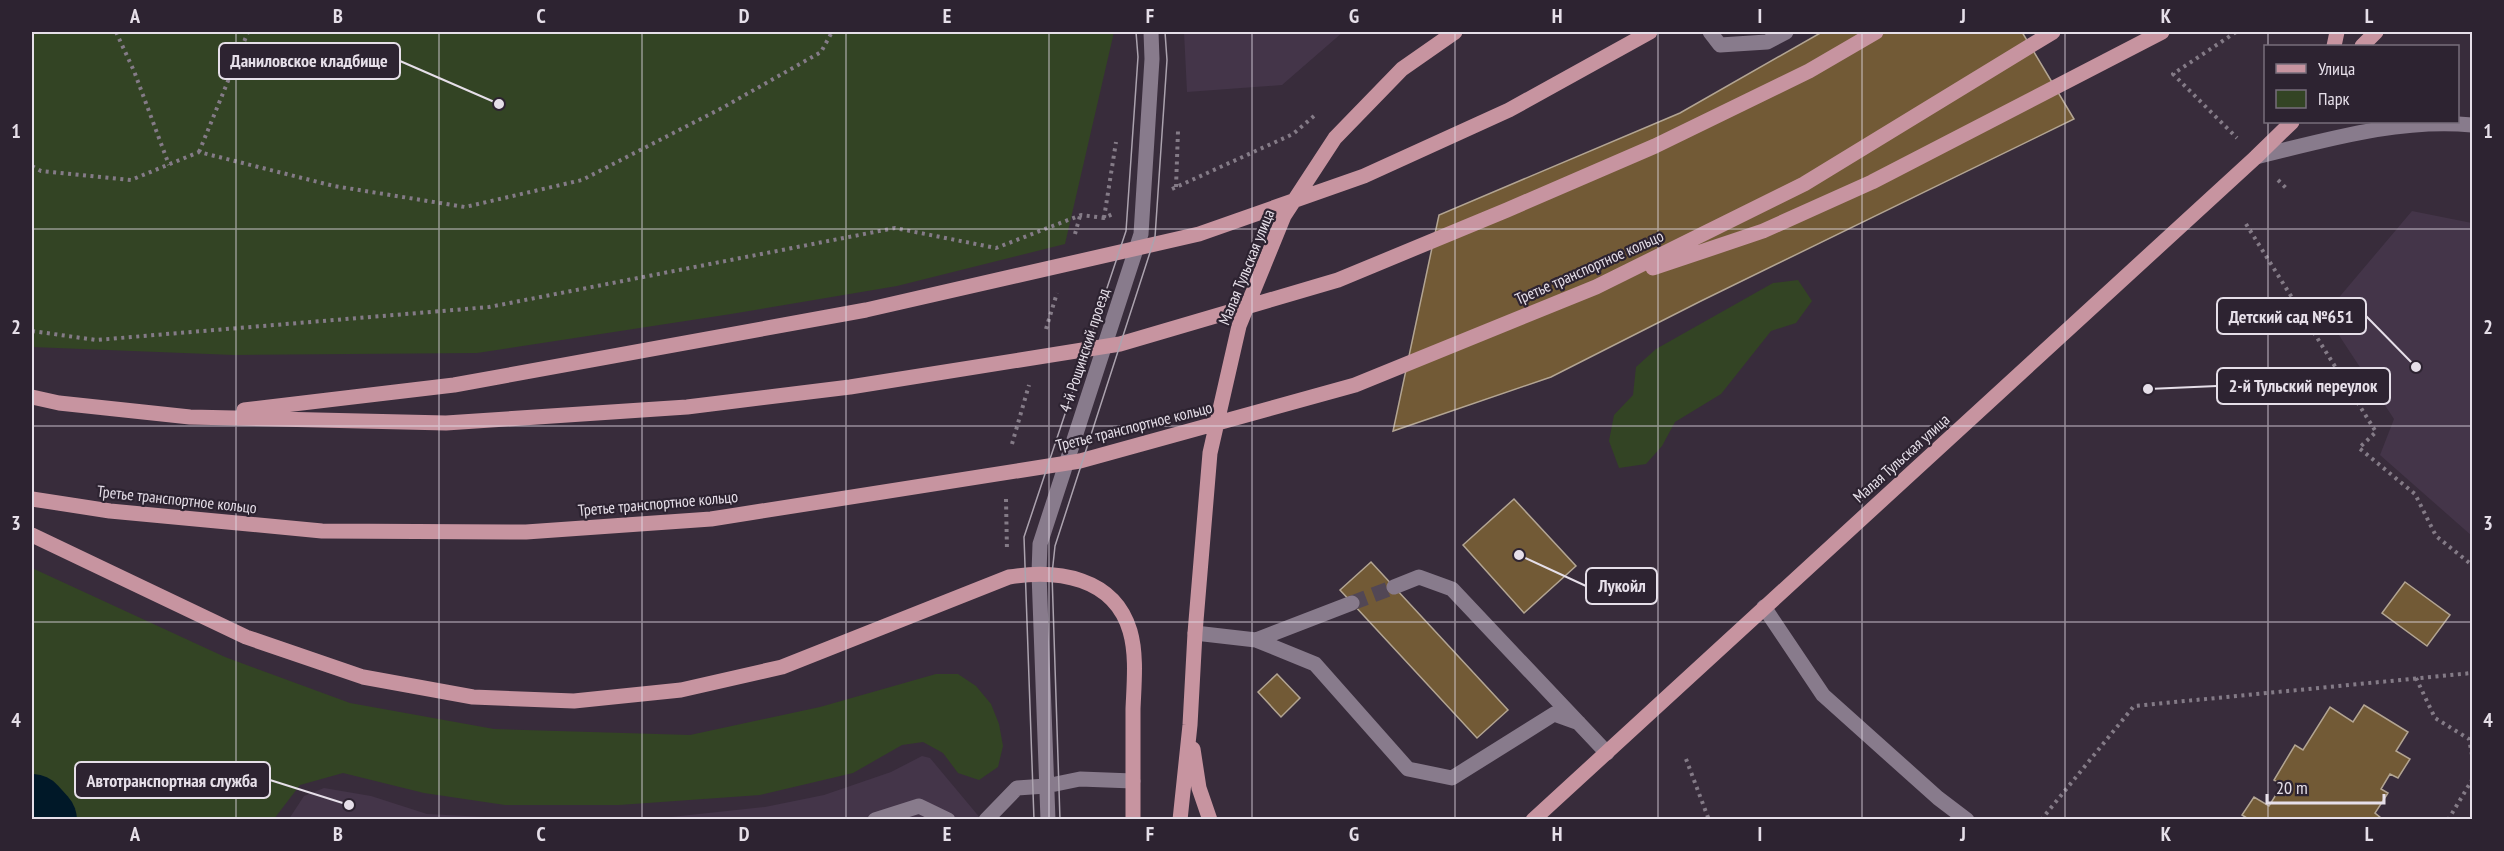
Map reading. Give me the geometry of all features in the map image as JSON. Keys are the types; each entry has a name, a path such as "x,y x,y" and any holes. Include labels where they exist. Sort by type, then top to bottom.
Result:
{"main road":[{"name":"Малая Тульская улица","path":"1190,725 1210,453 1239,326 1284,216 1335,138 1402,69 1455,32"},
{"path":"190,417 454,385 866,310 1199,234 1364,176 1509,110 1650,32"},
{"path":"32,398 190,417 446,423 687,406 850,387 1120,344 1338,280 1655,146 1809,71 1876,32"},
{"name":"Третье транспортное кольцо","path":"32,499 110,511 322,531 515,532 711,519 1080,461 1355,385 1596,288 1804,184 2053,32"},
{"path":"1596,288 1763,231 1872,182 2162,32"},
{"path":"2363,45 2376,32"},
{"name":"Малая Тульская улица","path":"1533,819 2256,158 2291,123"},
{"path":"32,535 246,637 363,677 484,698 574,700 681,690 782,667 1009,576 1039,573 1070,575 1104,591 1121,609 1130,632 1134,659 1133,819"},
{"path":"1180,819 1190,725"},
{"path":"1190,725 1199,788 1210,819"}],"street":[{"name":"4-й Рощинский проезд","path":"1048,819 1039,573 1040,544 1141,234 1152,59 1151,32"},
{"path":"1710,32 1720,45 1767,42 1786,32"},
{"path":"2256,158 2344,136 2417,125 2472,125"},
{"path":"1394,587 1419,578 1452,589 1607,753"},
{"path":"1256,640 1352,603"},
{"path":"1764,607 1823,695 1938,798 1967,819"},
{"path":"1195,633 1256,640 1315,664 1408,768 1452,778 1554,714 1579,723"},
{"path":"986,819 1017,788 1046,786 1080,779 1133,782"},
{"path":"875,819 919,806 948,819"}],"path":[{"path":"116,32 134,71 169,165"},
{"path":"199,152 248,32"},
{"path":"32,166 41,171 131,180 199,152 334,186 465,207 582,180 722,108 821,52 832,32"},
{"path":"2236,32 2173,74 2286,188"},
{"path":"32,331 96,340 489,307 895,228 996,248 1081,215 1104,218 1293,134 1319,112"},
{"path":"2246,224 2376,432 2359,448 2415,494 2436,536 2472,565"},
{"path":"2041,819 2134,705 2472,673"},
{"path":"2416,678 2435,718 2469,739 2472,755"},
{"path":"1686,759 1708,819"},
{"path":"2448,819 2472,780"}],"shaded area":[{"path":"1184,32 1343,32 1282,85 1187,92"},
{"path":"2412,211 2472,223 2472,536 2380,455 2394,419 2325,314"},
{"path":"922,756 930,758 981,819 643,820 765,807 824,795 891,772"},
{"path":"324,788 371,796 427,814 523,819 289,819 304,796"}],"green space":[{"path":"32,32 1114,32 1065,244 897,286 477,353 234,355 32,347"},
{"path":"1798,280 1812,301 1796,323 1771,331 1721,394 1675,422 1662,446 1646,464 1619,468 1609,441 1614,415 1633,395 1636,367 1656,349 1773,283"},
{"path":"32,568 225,657 350,703 494,729 690,735 820,707 936,674 958,674 976,686 991,704 999,724 1003,746 998,767 979,780 958,773 943,753 923,742 902,745 853,773 760,795 619,805 505,805 424,793 343,773 300,785 274,819 32,819"}],"building":[{"path":"1822,32 2022,32 2074,119 1551,377 1393,431 1439,215 1680,113"},
{"path":"1514,499 1576,566 1524,613 1463,545"},
{"path":"1371,562 1508,710 1477,738 1340,590"},
{"path":"2405,582 2450,615 2427,646 2382,613"},
{"path":"1277,674 1300,698 1281,717 1258,692"},
{"path":"2364,705 2408,732 2396,751 2410,759 2398,778 2390,774 2381,789 2388,793 2375,813 2381,818 2380,820 2250,820 2242,815 2254,797 2269,806 2282,785 2274,780 2295,745 2303,750 2330,707 2353,722"}],"waterway":[{"path":"32,809 42,820"}],"tunnel":[{"path":"1352,603 1394,587"}],"tram line":[{"path":"1034,820 1024,537 1126,231 1138,57 1136,32"},
{"path":"1060,820 1052,574 1055,546 1155,237 1167,60 1165,32"}],"place":[{"name":"Даниловское кладбище","path":"499,104"},
{"name":"Детский сад №651","path":"2416,367"},
{"name":"2-й Тульский переулок","path":"2148,389"},
{"name":"Лукойл","path":"1519,555"},
{"name":"Автотранспортная служба","path":"349,805"}]}
